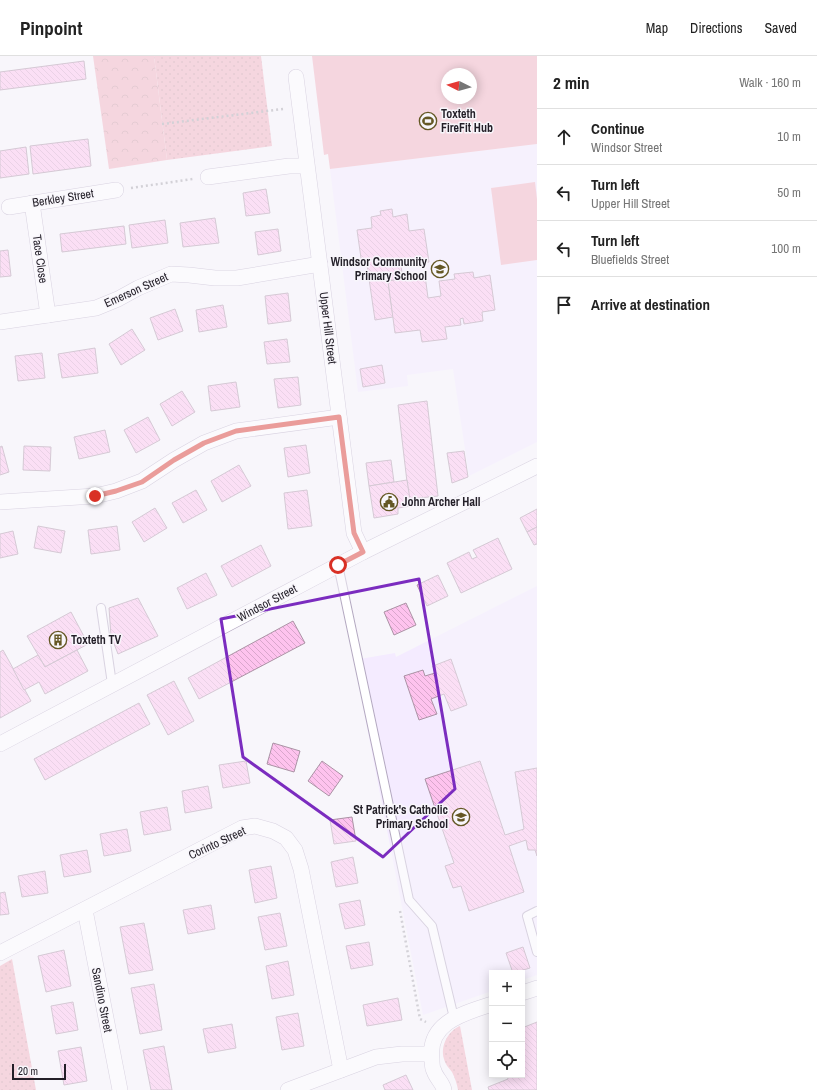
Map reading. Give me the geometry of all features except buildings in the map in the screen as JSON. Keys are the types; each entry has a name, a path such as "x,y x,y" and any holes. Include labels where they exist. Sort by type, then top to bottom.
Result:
{"street":[{"name":"Upper Hill Street","path":"296,77 306,166 354,533 363,552"},
{"path":"208,177 290,166 306,166"},
{"name":"Berkley Street","path":"9,207 116,190"},
{"name":"Tace Close","path":"32,203 48,315"},
{"name":"Emerson Street","path":"0,322 96,308 171,274 215,278 237,278 320,264"},
{"path":"0,502 95,496 116,491 142,482 174,460 204,443 236,431 339,417"},
{"name":"Windsor Street","path":"0,744 363,552 537,466"},
{"name":"Corinto Street","path":"0,953 242,828 255,826 273,831 286,838 295,850 302,869 341,1070"},
{"name":"Sandino Street","path":"84,910 120,1090"},
{"path":"525,993 537,988"},
{"path":"444,1090 444,1087 434,1071 431,1054 432,1041 439,1030 454,1018 489,1005"},
{"path":"288,1090 376,1056 431,1054"}],"lane":[{"path":"338,565 409,900 432,926 454,1018"},
{"path":"101,608 112,684"},
{"path":"537,911 526,916 537,952"}],"path":[{"path":"162,124 299,107"},
{"path":"116,190 208,177"}],"highlighted area":[{"path":"419,579 455,789 383,857 243,757 221,619"}],"shaded area":[{"name":"Windsor Community Primary School","path":"537,144 537,442 469,476 453,369 407,375 408,386 358,392 330,169"},
{"name":"St Patrick's Catholic Primary School","path":"537,586 537,975 525,979 525,970 489,970 489,992 423,1015 354,660 395,653 396,657"}],"green space":[{"path":"93,56 154,56 167,160 109,169"},
{"path":"154,56 261,56 272,146 167,160"},
{"name":"Toxteth FireFit Hub","path":"312,56 537,56 537,144 330,169 328,154 324,155"},
{"path":"535,182 537,199 537,260 501,265 491,188"},
{"path":"12,959 36,1090 0,1090 0,966"},
{"path":"460,1026 472,1090 458,1090 454,1076 445,1063 443,1054 444,1044 449,1035"}],"place":[{"name":"Toxteth FireFit Hub","path":"428,121"},
{"name":"Windsor Community Primary School","path":"440,269"},
{"name":"John Archer Hall","path":"389,502"},
{"name":"Toxteth TV","path":"58,640"},
{"name":"St Patrick's Catholic Primary School","path":"461,817"}],"route":[{"path":"95,496 116,491 142,482 174,460 204,443 236,431 339,417 354,533 363,552 338,565"}]}
